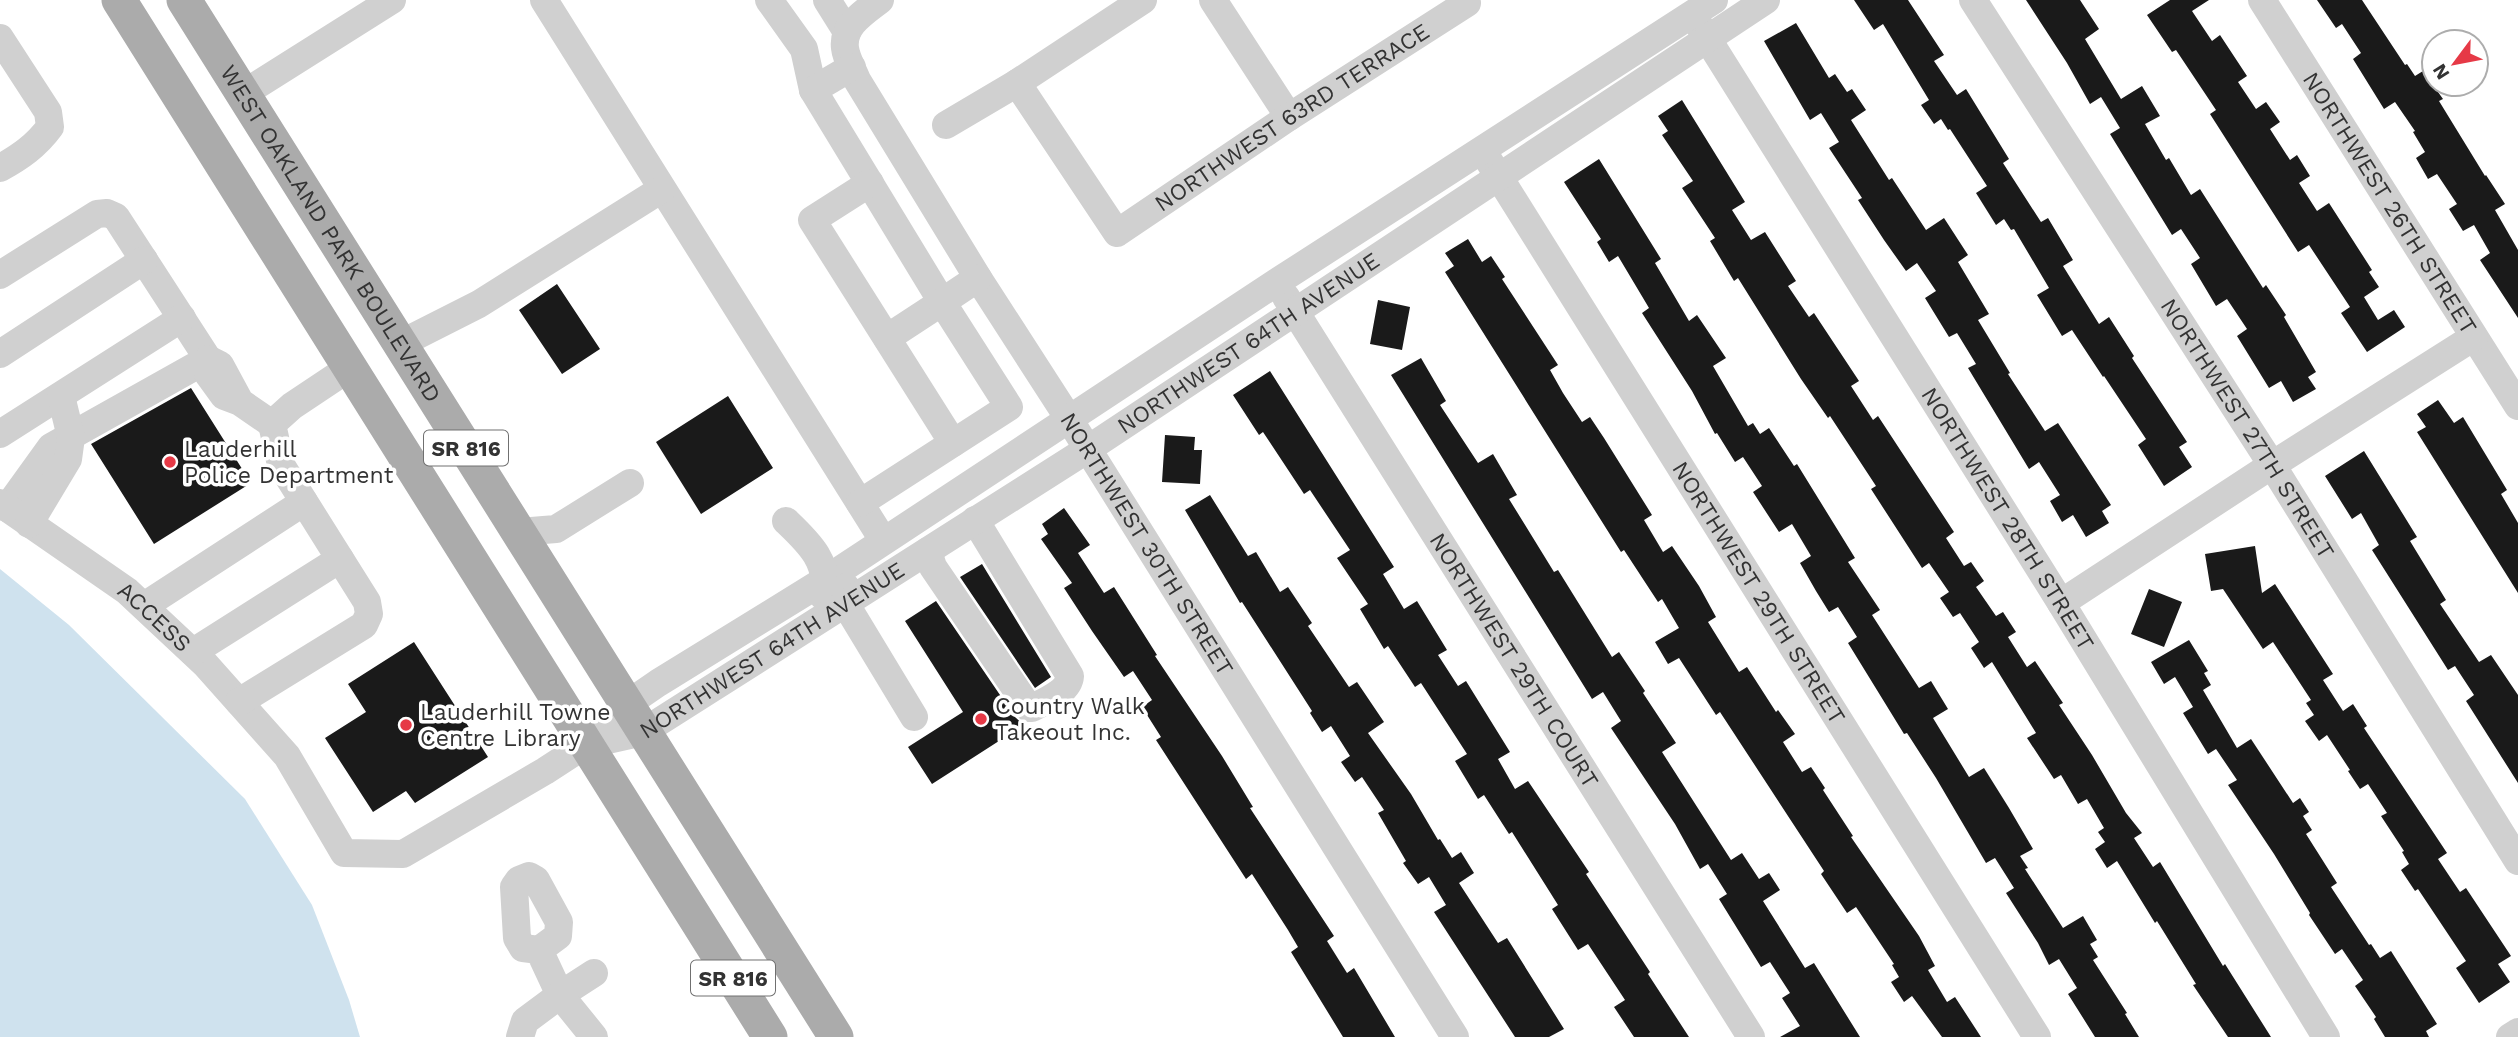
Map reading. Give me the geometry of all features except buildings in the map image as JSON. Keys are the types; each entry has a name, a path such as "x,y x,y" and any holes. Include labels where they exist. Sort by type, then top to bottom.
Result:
{"main road":[{"name":"SR 816","path":"119,0 770,1037"},
{"name":"WEST OAKLAND PARK BOULEVARD","path":"184,0 836,1037"}],"street":[{"path":"243,94 392,0"},
{"path":"544,0 860,503 873,547 847,584 845,603 914,717"},
{"path":"769,0 804,49 813,90 1009,407 860,503"},
{"name":"NORTHWEST 30TH STREET","path":"827,0 848,49 857,80 978,278 1088,449 1455,1037"},
{"path":"813,90 848,49 856,19 880,0"},
{"path":"946,125 1017,83 1143,0"},
{"path":"1213,0 1289,117"},
{"name":"NORTHWEST 64TH AVENUE","path":"585,745 811,625 1088,449 1766,0"},
{"name":"NORTHWEST 27TH STREET","path":"1973,0 2272,465 2518,861"},
{"name":"NORTHWEST 26TH STREET","path":"2262,0 2518,406"},
{"name":"NORTHWEST 63RD TERRACE","path":"1017,83 1117,233 1466,2"},
{"name":"NORTHWEST 64TH AVENUE","path":"635,719 814,587 873,547 1699,5"},
{"name":"NORTHWEST 28TH STREET","path":"1699,5 1707,39 2061,603 2326,1037"},
{"path":"0,38 48,113 50,127 40,141 0,168"},
{"name":"NORTHWEST 29TH STREET","path":"1482,149 2037,1037"},
{"path":"870,183 812,220 953,443"},
{"path":"400,344 479,304 662,189"},
{"path":"0,275 97,214 107,213 116,217 208,359 208,373 224,396 240,402 272,424 281,465 367,602 369,614 364,625 239,702"},
{"path":"0,354 144,260"},
{"path":"887,338 978,278"},
{"name":"NORTHWEST 29TH COURT","path":"1277,282 1751,1037"},
{"path":"0,434 182,318"},
{"path":"2061,603 2474,337"},
{"path":"12,512 51,447 208,359"},
{"path":"272,424 292,406 349,368"},
{"path":"61,396 71,437"},
{"path":"519,532 556,529 630,483"},
{"path":"144,606 304,502"},
{"name":"ACCESS","path":"12,512 127,591 193,652 287,756 344,853 403,854 585,745"},
{"path":"928,551 933,567 1029,708 1032,709 1065,688 1070,682 1070,676 975,520"},
{"path":"782,523 810,544 823,566 814,587 822,603 811,625"},
{"path":"193,652 340,559"},
{"path":"538,950 560,995 594,1037"},
{"path":"520,1037 525,1021 594,974"},
{"path":"2510,1037 2518,1032"}],"water":[{"path":"0,569 69,625 245,799 312,905 349,1000 360,1037 0,1037"}],"place":[{"name":"Lauderhill Police Department","path":"170,462"},
{"name":"Country Walk Takeout Inc.","path":"981,719"},
{"name":"Lauderhill Towne Centre Library","path":"406,725"}]}
